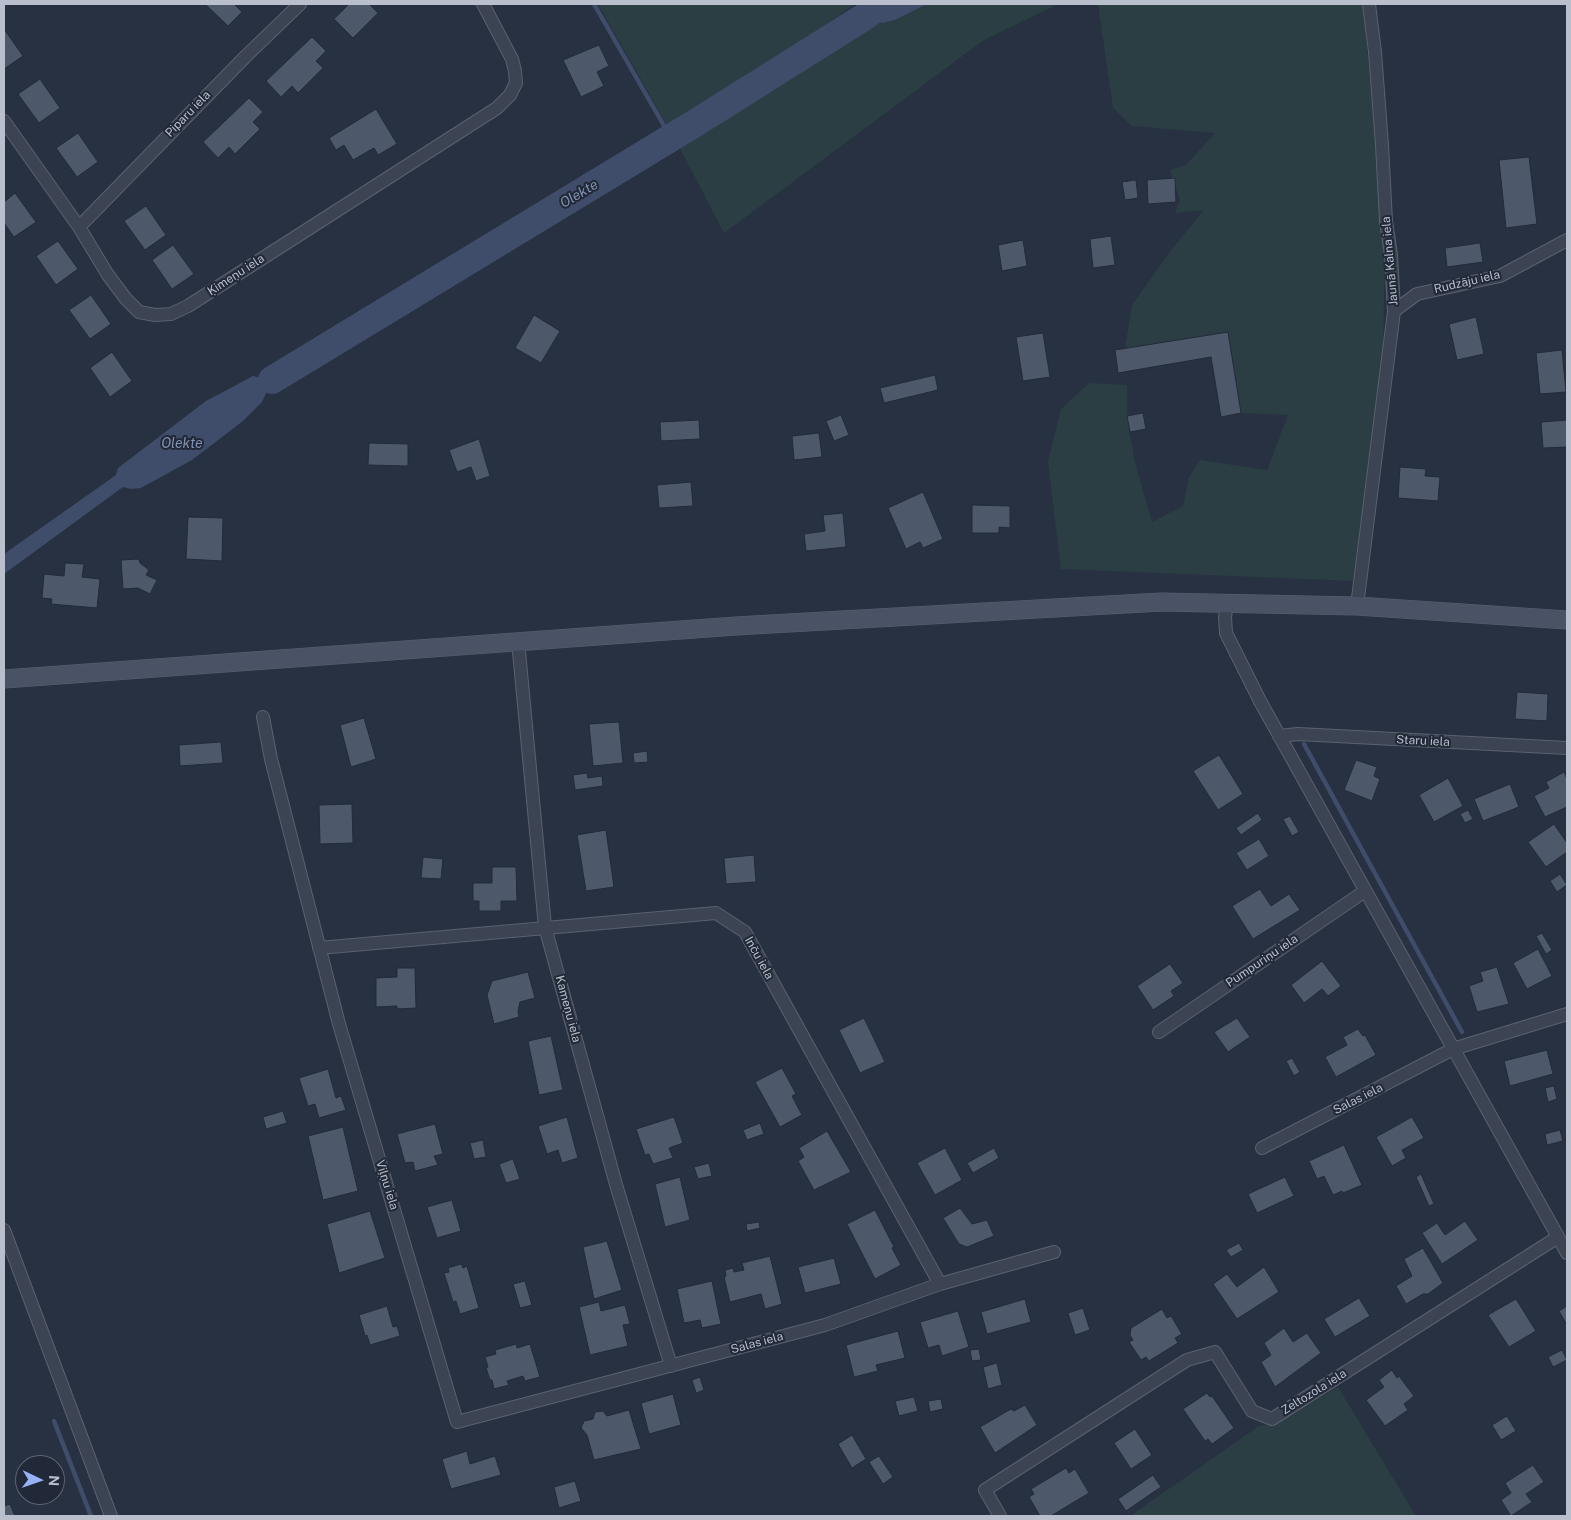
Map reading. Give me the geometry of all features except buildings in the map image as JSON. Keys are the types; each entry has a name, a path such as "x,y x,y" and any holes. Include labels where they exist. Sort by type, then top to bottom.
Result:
{"main road":[{"path":"4,679 736,626 1061,606 1161,602 1357,606 1567,620"}],"street":[{"name":"Piparu iela","path":"79,227 246,56 300,4"},
{"name":"Ķimeņu iela","path":"4,121 79,227 108,275 126,299 139,312 171,314 188,306 497,108 510,95 516,83 515,71 512,59 484,4"},
{"name":"Jaunā Kalna iela","path":"1357,606 1394,311 1392,255 1386,221 1375,52 1369,4"},
{"name":"Rudzāju iela","path":"1394,311 1418,294 1500,276 1567,240"},
{"path":"1227,603 1225,617 1226,633 1238,660 1567,1252"},
{"name":"Kameņu iela","path":"518,641 545,927 617,1188 671,1366"},
{"name":"Viļņu iela","path":"263,717 273,768 318,948 457,1422"},
{"name":"Staru iela","path":"1279,736 1298,734 1567,748"},
{"name":"Pumpuriņu iela","path":"1159,1032 1365,891"},
{"name":"Inču iela","path":"318,948 716,913 745,932 940,1284"},
{"path":"1453,1049 1567,1014"},
{"name":"Salas iela","path":"1262,1148 1453,1049"},
{"path":"4,1230 111,1516"},
{"name":"Zeltozola iela","path":"1000,1516 985,1490 1187,1360 1215,1352 1252,1410 1272,1419 1558,1237"},
{"name":"Salas iela","path":"457,1422 825,1324 940,1284 1054,1252"}],"green space":[{"path":"598,4 855,4 672,134"},
{"path":"927,4 1058,4 984,40 724,233 676,141 869,21 883,23 895,20"},
{"path":"1098,4 1362,4 1385,257 1383,349 1353,581 1061,569 1048,462 1061,409 1089,383 1127,385 1127,416 1135,463 1152,522 1183,506 1189,477 1200,460 1267,470 1288,415 1241,413 1228,332 1125,349 1132,305 1172,249 1204,210 1175,213 1180,200 1170,170 1186,165 1215,133 1132,126 1113,108"},
{"path":"1338,1387 1416,1516 1130,1516 1259,1426 1283,1419"}],"water":[{"path":"860,4 927,4 895,20 883,23 869,21 861,13"},
{"name":"Olekte","path":"253,376 272,380 262,402 243,421 192,460 141,488 131,489 123,487 4,574 4,554 116,475 118,468 206,401"}],"waterway":[{"path":"594,4 671,138"},
{"name":"Olekte","path":"272,380 697,122 882,4"},
{"path":"1304,744 1462,1032"},
{"path":"54,1421 91,1516"}]}
